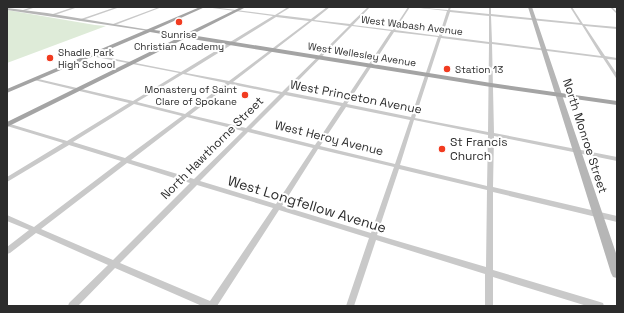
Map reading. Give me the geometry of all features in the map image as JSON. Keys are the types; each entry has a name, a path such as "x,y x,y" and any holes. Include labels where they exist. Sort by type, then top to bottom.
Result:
{"main road":[{"path":"7,91 204,7"},
{"path":"7,125 244,7"},
{"name":"North Monroe Street","path":"530,7 617,273"},
{"name":"West Wellesley Avenue","path":"7,8 58,17"},
{"name":"West Wellesley Avenue","path":"43,14 617,104"},
{"name":"West Wellesley Avenue","path":"94,23 114,24 146,31"},
{"name":"West Wellesley Avenue","path":"491,85 516,90 559,95"}],"street":[{"path":"21,11 35,7"},
{"path":"51,15 77,7"},
{"path":"79,20 119,7"},
{"path":"114,24 161,7"},
{"name":"West Wabash Avenue","path":"204,7 617,59"},
{"path":"7,180 290,7"},
{"path":"7,251 329,7"},
{"name":"North Hawthorne Street","path":"72,306 368,7"},
{"path":"7,218 212,306 409,7"},
{"path":"413,7 450,9 490,15 617,28"},
{"path":"489,306 489,188 491,134 490,7"},
{"path":"571,7 617,77"},
{"path":"611,7 617,13"},
{"path":"350,306 450,9"},
{"name":"West Princeton Avenue","path":"91,55 617,159"},
{"name":"West Heroy Avenue","path":"35,79 617,219"},
{"name":"West Longfellow Avenue","path":"7,125 600,306"}],"green space":[{"path":"7,10 95,25 106,26 7,63"}],"place":[{"name":"Sunrise Christian Academy","path":"179,22"},
{"name":"Shadle Park High School","path":"50,58"},
{"name":"Station 13","path":"447,69"},
{"name":"Monastery of Saint Clare of Spokane","path":"245,95"},
{"name":"St Francis Church","path":"442,149"}]}
